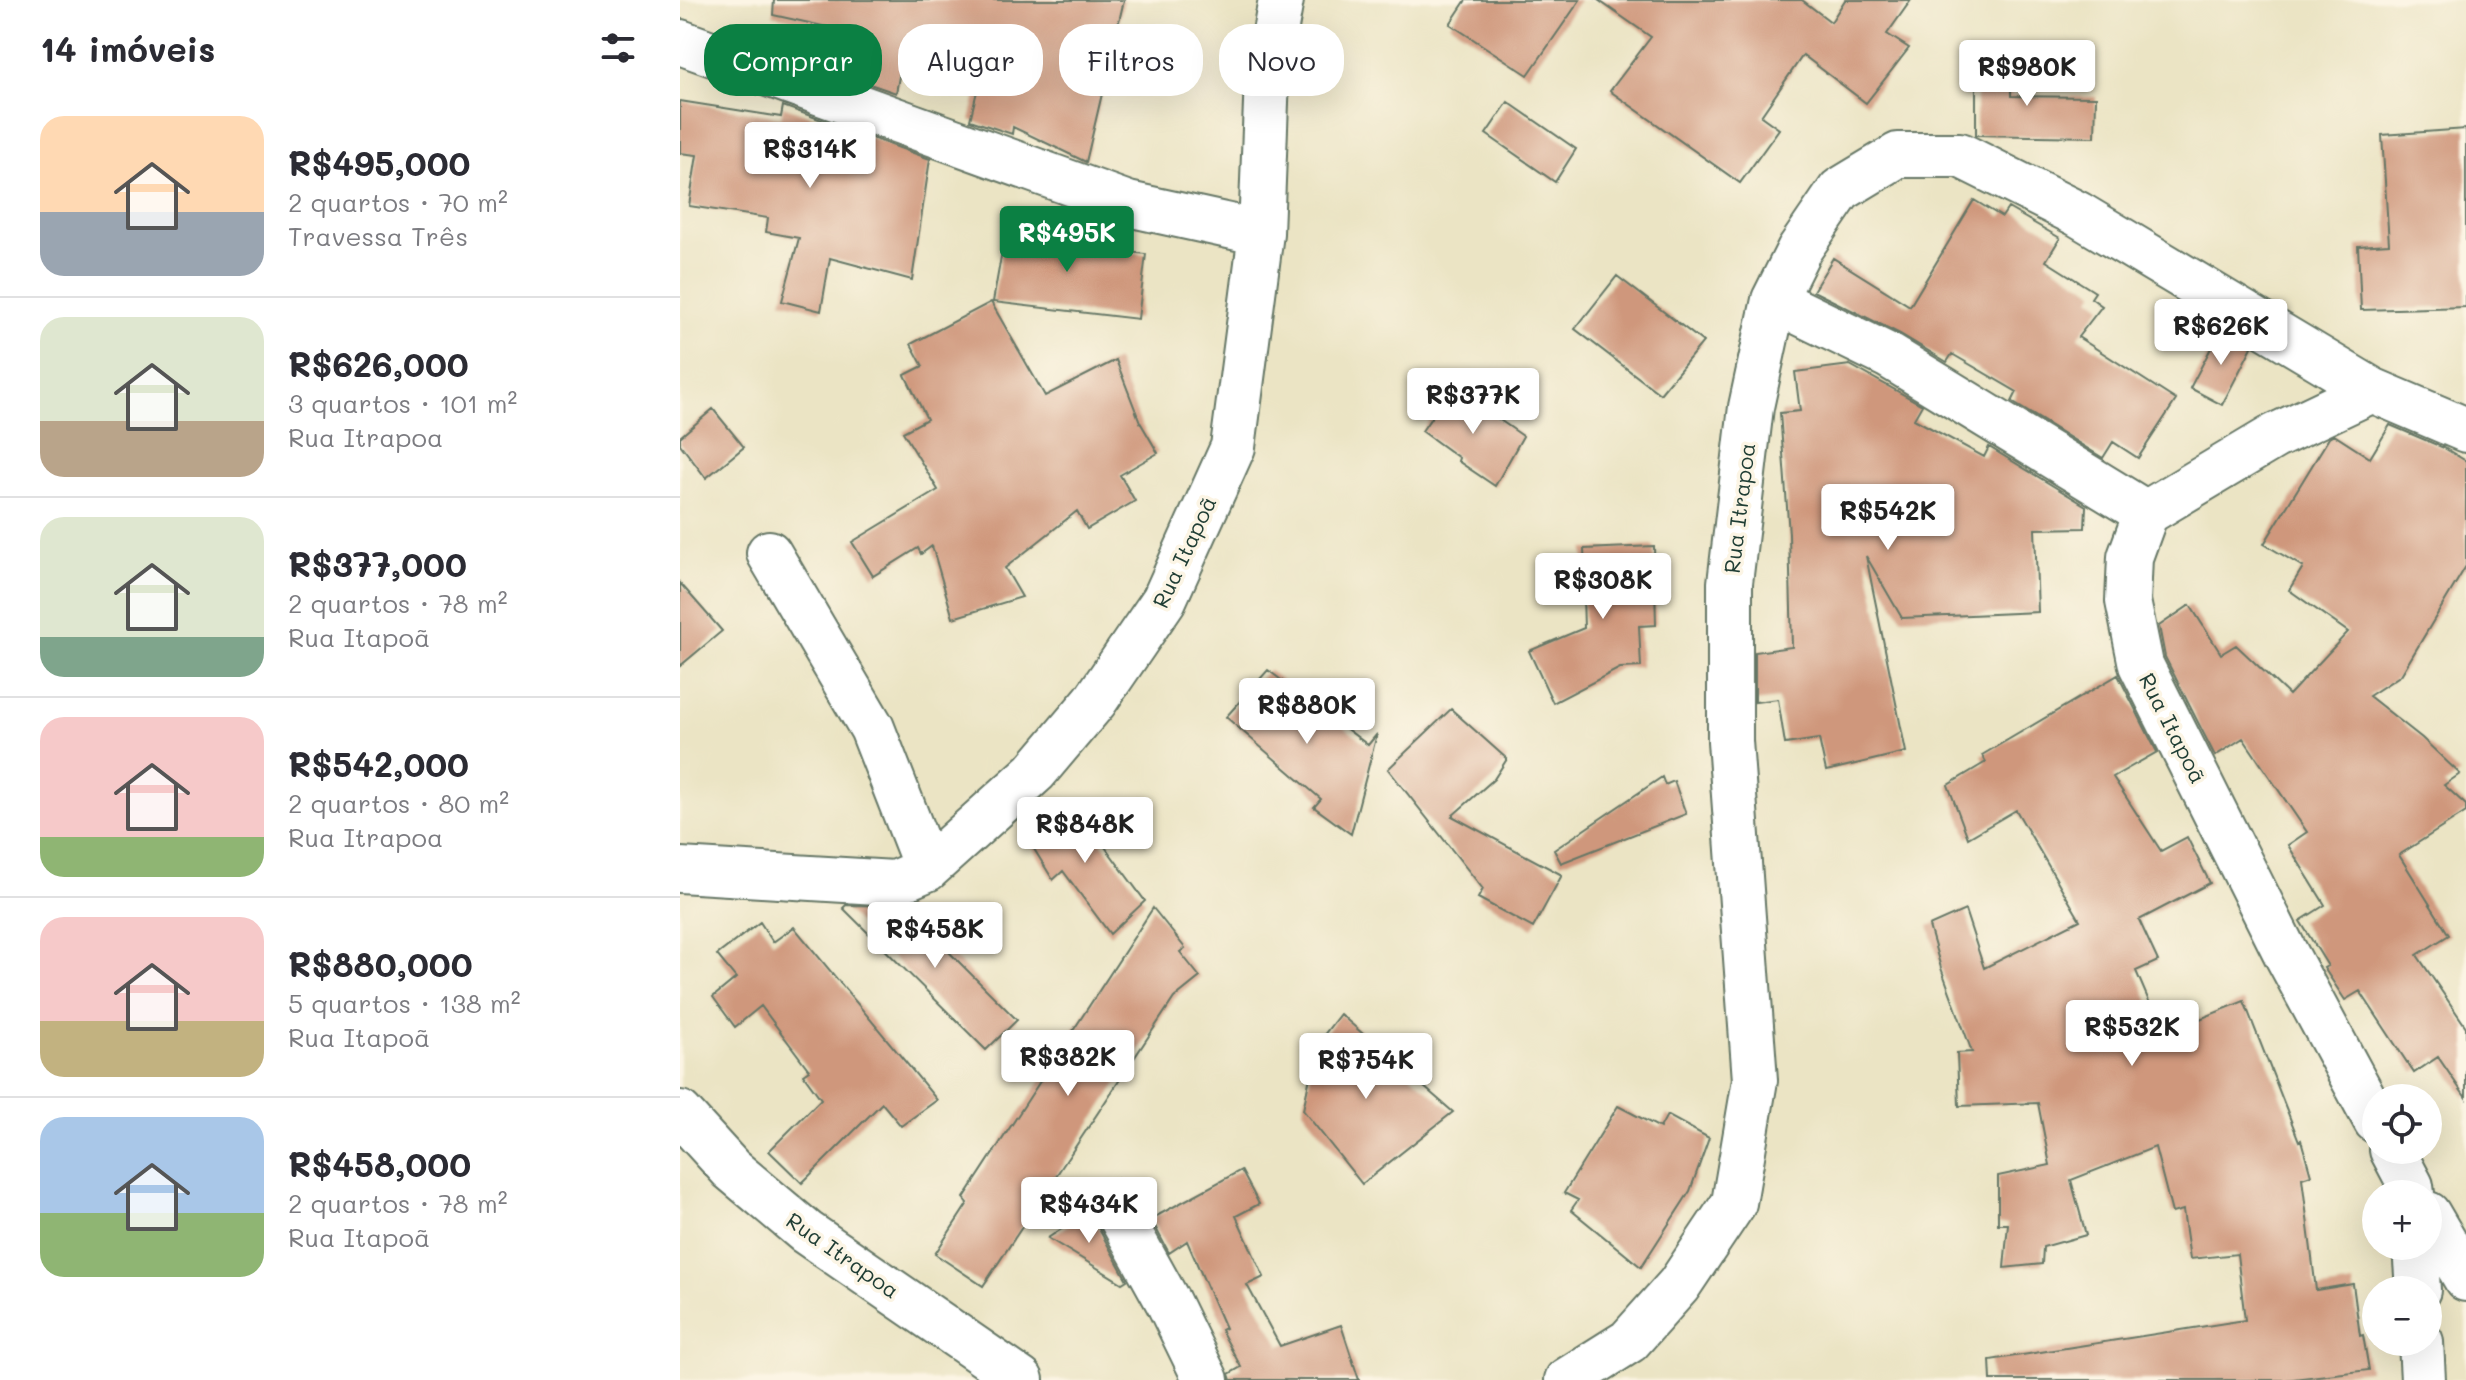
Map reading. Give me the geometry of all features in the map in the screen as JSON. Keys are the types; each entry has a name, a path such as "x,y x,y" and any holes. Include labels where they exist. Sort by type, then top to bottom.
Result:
{"street":[{"name":"Rua Itapoã","path":"680,870 894,883 927,869 1035,772 1095,701 1164,600 1233,447 1261,233 1267,76 1281,0"},
{"path":"680,42 1128,204 1261,233"},
{"name":"Rua Itrapoa","path":"1567,1380 1629,1341 1679,1285 1734,1203 1755,1080 1730,741 1730,583 1751,407 1774,300 1799,250 1840,190 1898,155 1960,155 2078,214 2372,390"},
{"path":"1774,300 1889,356 2146,513 2275,436 2372,390 2466,430"},
{"name":"Rua Itapoã","path":"2146,513 2130,557 2128,601 2141,665 2285,952 2362,1095"},
{"path":"769,553 872,728 927,869"},
{"name":"Rua Itrapoa","path":"680,1113 731,1169 806,1232 1021,1380"},
{"path":"1112,1201 1168,1302 1206,1380"},
{"path":"2442,1239 2466,1279"},
{"path":"2422,1356 2423,1380"}],"building":[{"path":"774,0 1124,0 1118,24 1059,24 1059,96 1101,96 1086,162 1013,127 1012,134 970,120 976,96 1043,96 1043,24 898,24 896,93 882,88 882,24 814,24 773,15"},
{"path":"1466,0 1580,0 1528,75 1450,24"},
{"path":"1598,0 1802,0 1831,22 1845,0 1911,0 1887,34 1909,48 1866,103 1803,55 1761,116 1779,129 1740,183 1610,91 1651,37"},
{"path":"1976,58 2011,58 2011,96 2096,97 2095,137 1976,135"},
{"path":"680,101 781,117 783,106 930,159 912,280 830,258 821,311 782,301 799,238 766,232 768,218 689,206 697,155 680,153"},
{"path":"1508,102 1576,149 1555,182 1486,134"},
{"path":"2466,129 2466,307 2361,310 2358,246 2389,244 2382,135"},
{"path":"1974,200 2002,217 2008,208 2060,238 2046,261 2095,292 2091,298 2102,306 2078,337 2176,400 2138,458 2113,442 2103,458 2012,402 2017,392 1952,354 1947,362 1900,334 1813,291 1833,258 1910,306"},
{"path":"1008,217 1048,223 1045,242 1146,254 1138,319 993,302"},
{"path":"1617,276 1703,342 1660,394 1575,329"},
{"path":"991,302 1045,396 1116,360 1140,422 1158,453 1120,475 1135,501 1087,529 1077,511 1005,568 1022,597 953,618 932,546 921,554 918,548 873,576 852,542 938,490 903,432 927,419 905,375 923,366 911,344"},
{"path":"2221,329 2252,347 2222,405 2190,388"},
{"path":"1850,365 1922,405 1914,419 1984,457 1989,447 2086,506 2085,528 2035,529 2038,612 1902,618 1866,556 1906,752 1826,771 1819,739 1785,744 1778,699 1755,702 1755,652 1792,647 1789,534 1780,413 1800,411 1795,372"},
{"path":"1452,387 1523,436 1495,486 1422,431"},
{"path":"713,409 744,447 706,478 680,444 680,437"},
{"path":"2390,425 2466,461 2466,566 2401,675 2369,696 2422,738 2460,774 2444,785 2466,805 2466,812 2399,855 2449,935 2417,955 2466,1027 2466,1098 2438,1057 2414,1073 2360,991 2345,1000 2324,968 2328,966 2300,921 2325,905 2288,845 2307,832 2243,738 2215,756 2165,657 2159,626 2190,605 2221,654 2236,645 2289,695 2348,632 2289,590 2303,567 2264,544 2329,438 2334,435 2370,458"},
{"path":"1654,546 1656,625 1639,626 1641,667 1620,668 1553,703 1529,651 1584,628 1584,549"},
{"path":"680,583 722,631 680,666"},
{"path":"1268,670 1368,745 1377,734 1351,834 1314,807 1321,799 1226,717"},
{"path":"2118,675 2157,752 2113,777 2161,851 2187,837 2210,883 2139,920 2158,961 2136,971 2163,1034 2244,1001 2301,1140 2311,1175 2302,1178 2316,1290 2353,1284 2362,1335 2362,1356 2367,1356 2369,1370 2285,1380 1991,1380 1990,1360 2245,1320 2237,1254 2190,1259 2183,1210 2172,1213 2155,1147 2071,1180 2086,1235 2043,1247 2042,1264 2004,1268 2008,1224 1998,1224 1998,1176 2050,1165 2038,1103 1959,1106 1957,1053 1972,1052 1929,926 1965,910 1984,968 2080,920 2016,810 1968,838 1948,785 1986,762 1982,755"},
{"path":"1451,709 1507,759 1494,779 1452,816 1562,875 1533,928 1478,898 1483,889 1388,769"},
{"path":"1662,777 1665,785 1674,781 1686,814 1561,863 1554,850"},
{"path":"1071,801 1145,901 1110,934 1063,871 1053,880 1023,831"},
{"path":"846,905 903,906 1017,1020 986,1050 843,908"},
{"path":"1153,908 1185,948 1180,952 1200,977 1174,998 983,1286 935,1254 968,1203 964,1198"},
{"path":"760,922 773,942 794,927 937,1100 901,1126 882,1103 802,1183 769,1151 821,1099 803,1074 809,1070 761,1006 735,1027 713,997 736,978 717,955"},
{"path":"1340,1014 1453,1112 1362,1184 1303,1110 1317,1044"},
{"path":"1618,1106 1660,1128 1667,1115 1709,1138 1690,1191 1641,1267 1571,1210 1578,1200 1564,1193"},
{"path":"1241,1170 1259,1204 1236,1216 1264,1277 1247,1285 1280,1346 1341,1325 1359,1380 1231,1380 1229,1374 1241,1367 1221,1330 1225,1328 1187,1241 1169,1253 1151,1219"},
{"path":"1089,1211 1127,1280 1122,1283 1048,1238"}]}
